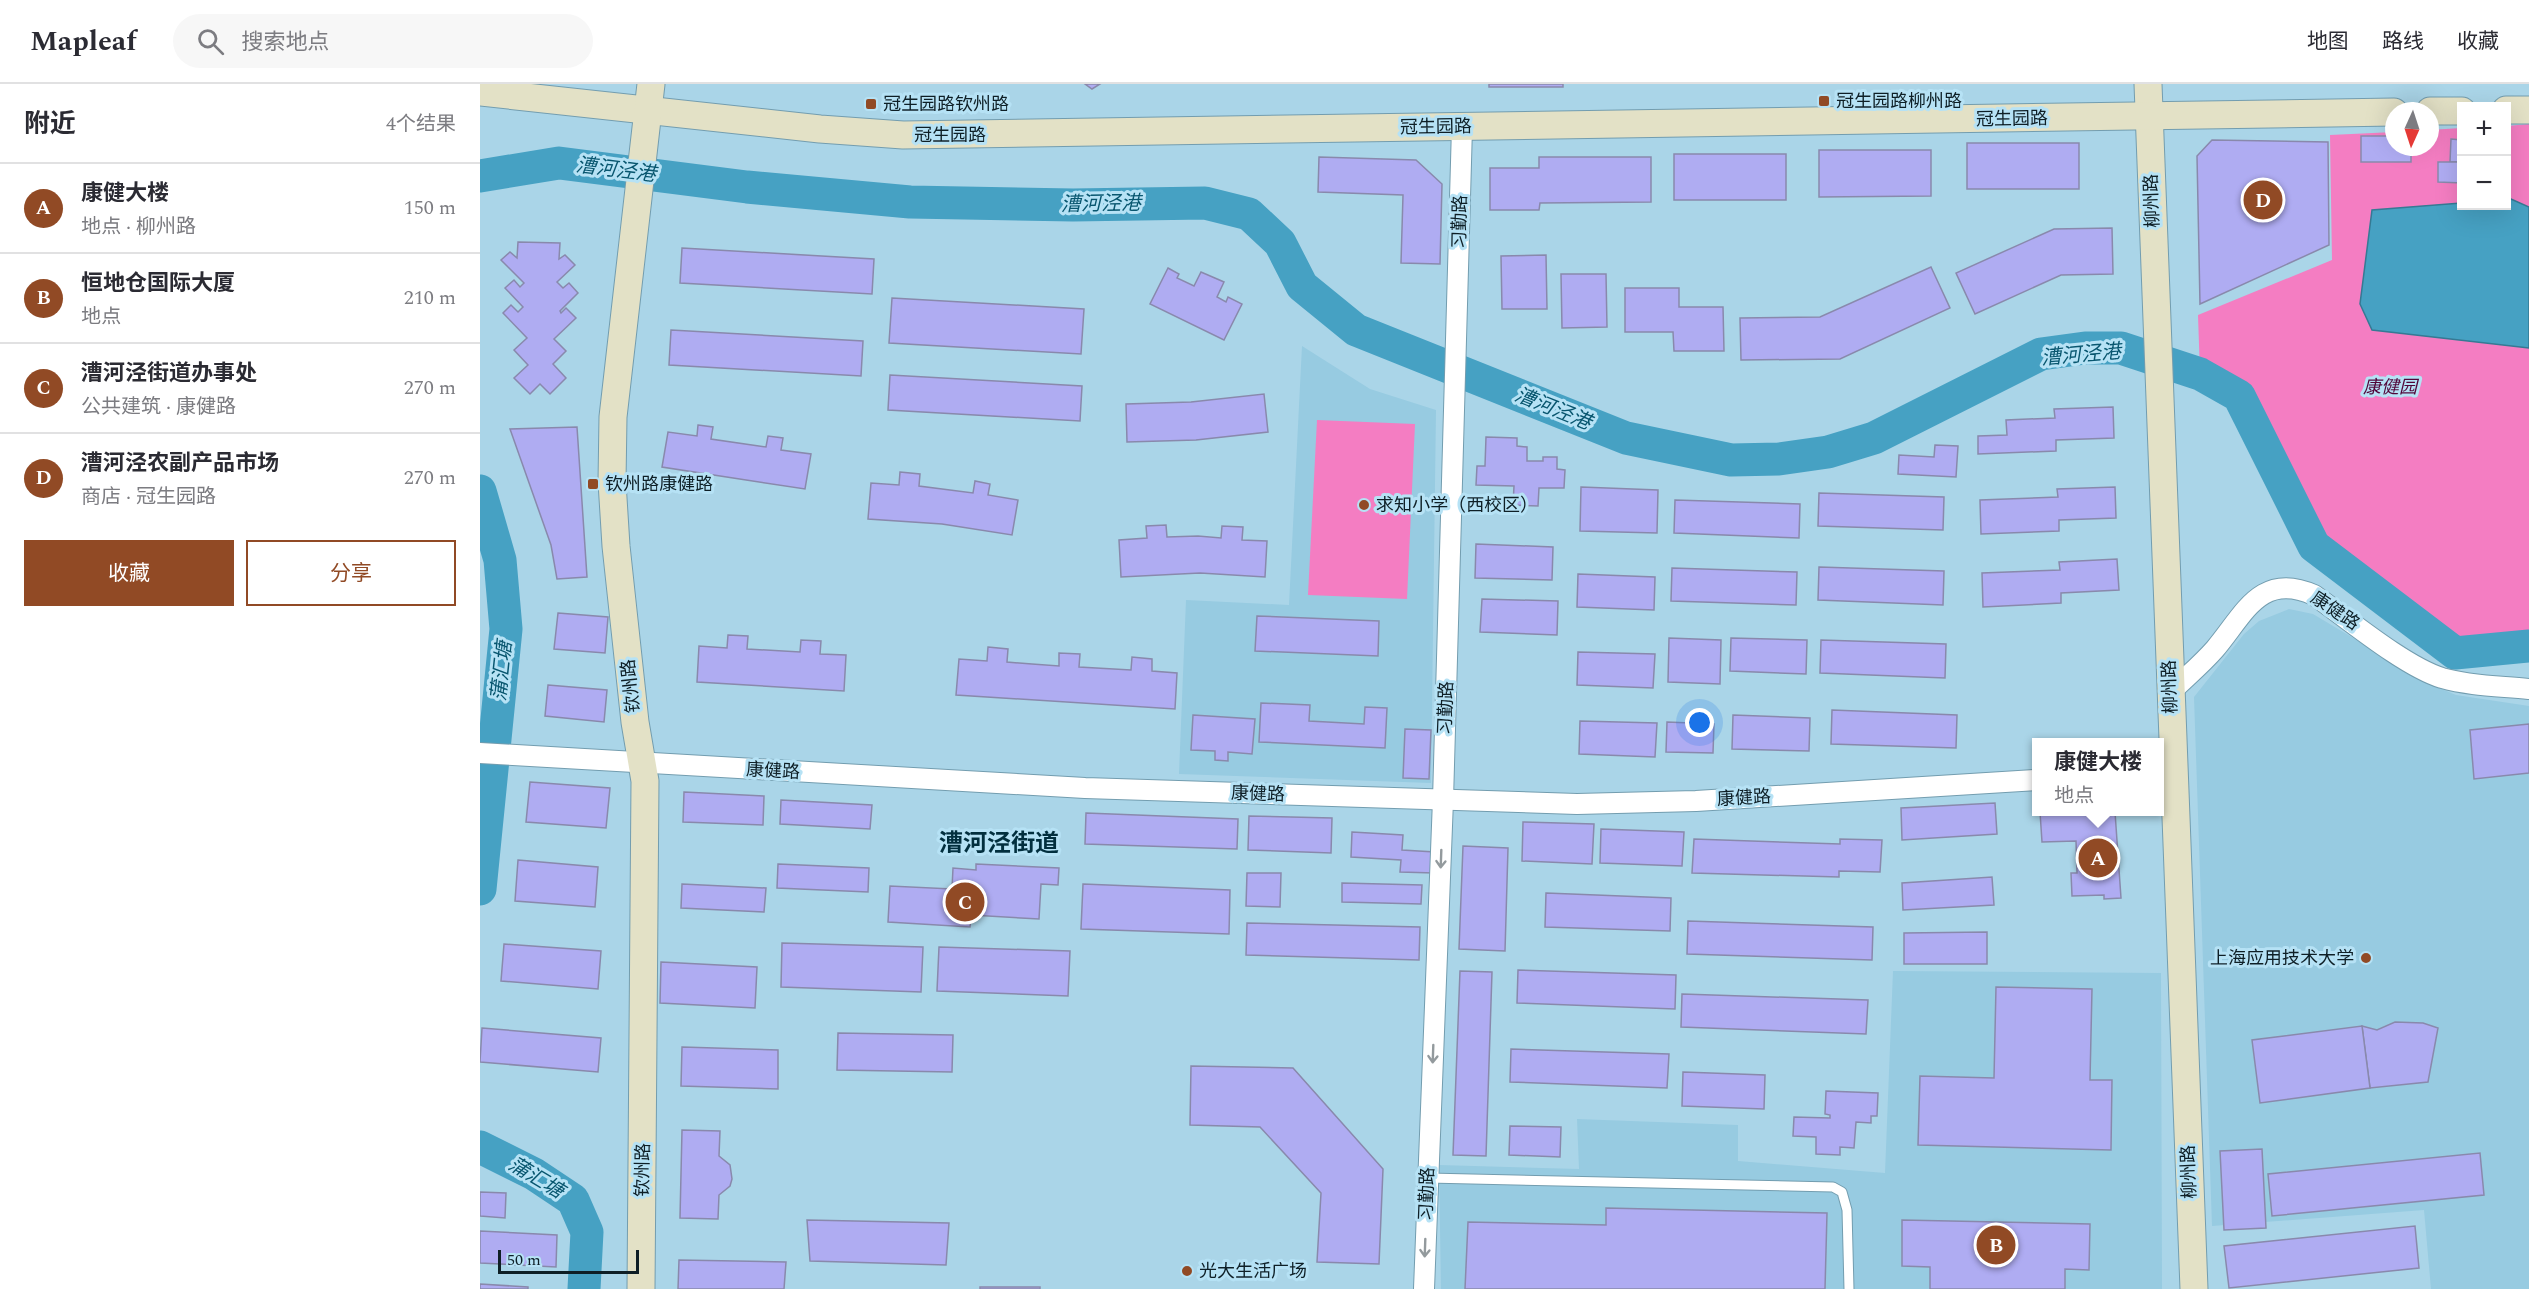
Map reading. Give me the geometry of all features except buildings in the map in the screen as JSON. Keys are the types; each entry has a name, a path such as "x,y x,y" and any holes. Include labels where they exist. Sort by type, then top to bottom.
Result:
{"street":[{"name":"柳州路","path":"2148,84 2170,692 2166,763 2194,1289"},
{"name":"冠生园路","path":"480,92 903,135 2385,112"},
{"name":"钦州路","path":"642,1289 646,800 616,546 612,482 614,417 648,110"},
{"path":"2511,110 2529,110"},
{"path":"2439,111 2457,111"},
{"name":"习勤路","path":"1424,1289 1443,800 1462,127"},
{"name":"康健路","path":"2170,692 2213,651 2246,607 2264,594 2286,587 2300,589 2314,595 2394,652 2439,677 2459,682 2529,689"},
{"name":"康健路","path":"480,753 1085,788 1577,804 1696,801 2032,780"}],"lane":[{"path":"1427,1178 1833,1187 1842,1192 1847,1210 1849,1289"}],"shaded area":[{"path":"2511,199 2529,207 2529,348 2372,330 2360,304 2372,210 2457,203 2457,210 2511,210"},
{"name":"求知小学（西校区）","path":"1302,346 1370,389 1436,410 1431,783 1179,774 1186,600 1289,605"},
{"name":"上海应用技术大学","path":"2289,609 2313,614 2432,685 2456,695 2529,706 2529,1289 2431,1289 2424,1210 2212,1226 2194,697 2244,634 2259,621"},
{"path":"1893,971 2161,973 2162,1289 1441,1289 1439,1165 1579,1169 1577,1119 1738,1125 1738,1161 1885,1173"}],"green space":[{"name":"康健园","path":"2529,124 2529,646 2455,653 2314,546 2239,396 2200,374 2198,315 2332,260 2330,135 2385,132 2385,156 2439,156 2439,129 2457,128 2457,210 2511,210 2511,126"},
{"path":"1317,420 1415,424 1407,599 1308,595"}],"waterway":[{"name":"漕河泾港","path":"480,176 559,163 747,187 910,202 1073,205 1205,203 1249,214 1280,243 1302,286 1356,330 1626,438 1731,460 1779,459 1828,452 1874,438 2041,354 2085,348 2121,348 2200,374 2239,396 2314,546 2455,653 2529,646"},
{"name":"蒲汇塘","path":"480,491 500,560 506,629 480,889"},
{"name":"蒲汇塘","path":"480,1147 534,1174 573,1200 587,1232 584,1289"}],"place":[{"name":"冠生园路柳州路","path":"1824,101"},
{"name":"冠生园路钦州路","path":"871,104"},
{"name":"漕河泾农副产品市场","path":"2263,200"},
{"name":"钦州路康健路","path":"593,484"},
{"name":"求知小学（西校区）","path":"1364,505"},
{"name":"康健大楼","path":"2098,858"},
{"name":"漕河泾街道办事处","path":"965,902"},
{"name":"上海应用技术大学","path":"2366,958"},
{"name":"恒地仓国际大厦","path":"1996,1245"},
{"name":"光大生活广场","path":"1187,1271"}],"district":[{"name":"漕河泾街道","path":"999,844"}]}
